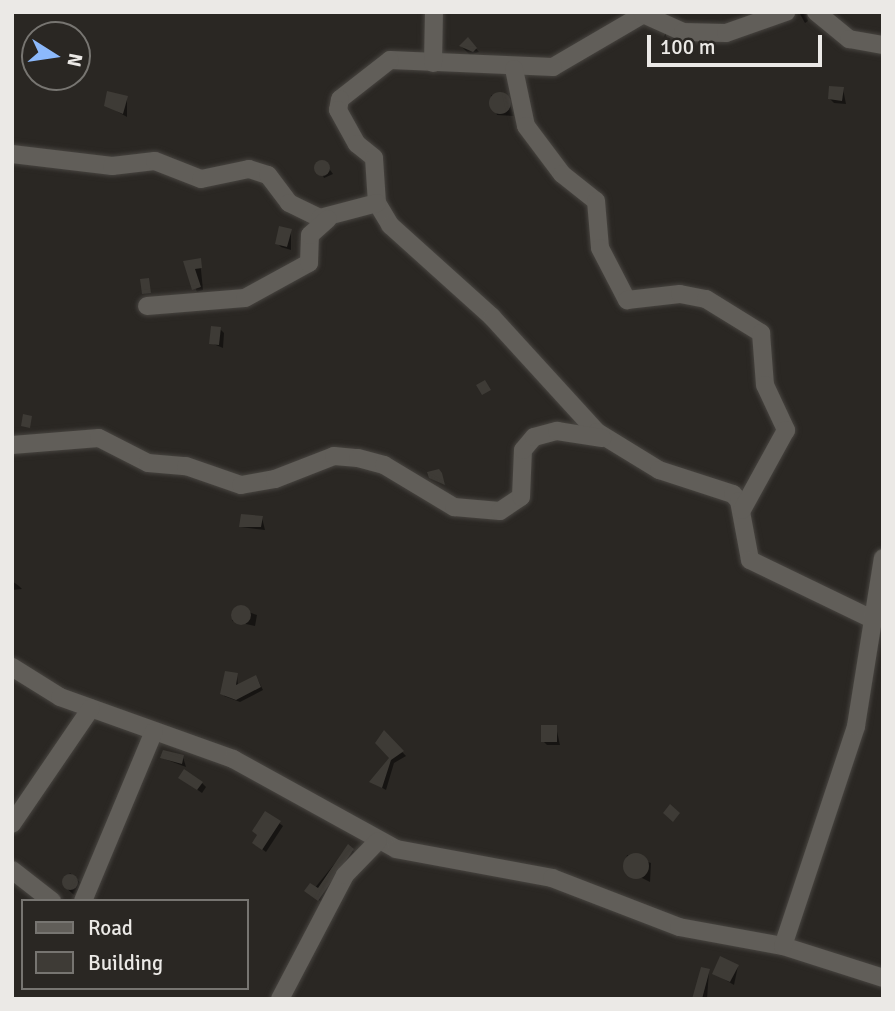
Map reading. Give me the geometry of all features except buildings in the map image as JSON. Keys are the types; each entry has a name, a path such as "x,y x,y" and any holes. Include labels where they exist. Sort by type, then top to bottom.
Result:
{"street":[{"path":"433,63 435,12"},
{"path":"786,12 726,33 683,32 645,13 564,64 514,69 390,60 340,99 343,122 377,166 377,203 417,255 492,317 606,439 659,470 724,490 742,510 750,559 872,620"},
{"path":"816,12 849,39 883,45"},
{"path":"514,69 526,127 562,174 596,201 600,248 627,300 694,296 761,333 765,385 786,430 742,510"},
{"path":"12,154 112,166 155,161 201,179 249,169 268,175 294,207 328,219"},
{"path":"147,306 218,305 245,298 309,263 310,235 328,219 377,203"},
{"path":"12,445 99,438 148,463 186,466 241,485 275,480 334,456 358,458 398,472 454,507 500,511 521,496 523,450 534,437 557,431 606,439"},
{"path":"783,946 856,726 883,558"},
{"path":"12,667 49,691 233,759 378,841 442,861 552,878 679,927 783,946 883,978"},
{"path":"12,824 91,708"},
{"path":"84,899 154,731"},
{"path":"280,999 345,875 378,841"},
{"path":"12,870 49,899"}]}
